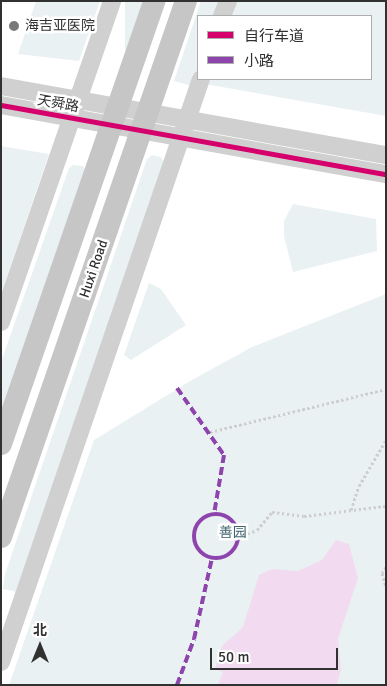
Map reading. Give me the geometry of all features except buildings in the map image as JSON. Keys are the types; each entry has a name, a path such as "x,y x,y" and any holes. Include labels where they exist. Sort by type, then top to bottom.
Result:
{"main road":[{"path":"1,444 154,1"},
{"name":"Huxi Road","path":"1,538 186,1"}],"street":[{"path":"1,322 112,1"},
{"path":"222,15 228,1"},
{"path":"1,662 201,80"},
{"name":"天舜路","path":"1,86 78,100 114,116"},
{"name":"天舜路","path":"1,105 72,118 114,116"},
{"path":"114,116 145,121 187,119 386,155"},
{"path":"145,121 181,137 386,174"}],"path":[{"path":"210,432 386,389"},
{"path":"351,510 358,486 386,440"},
{"path":"238,537 258,530 272,512 304,516 386,506"},
{"path":"386,567 382,573 386,587"}],"green space":[{"path":"36,1 100,1 79,61 18,54"},
{"path":"125,1 146,1 146,61 125,61"},
{"path":"201,1 221,1 216,15 197,15 197,71 192,86 174,81"},
{"path":"233,1 386,1 386,116 205,84 207,80 372,80 372,15 228,15"},
{"path":"1,146 49,154 1,294"},
{"path":"152,155 161,157 164,163 18,592 3,589 5,574 147,159"},
{"path":"73,165 83,166 86,171 1,423 1,362 69,168"},
{"path":"293,204 376,219 377,251 293,272 284,236 284,221"},
{"path":"149,283 161,289 186,325 131,360 124,355"},
{"name":"善园","path":"386,294 386,685 9,685 94,440 192,380 252,347"}],"shaded area":[{"path":"336,540 349,544 358,578 338,639 341,669 337,685 218,685 223,672 215,669 222,646 243,627 259,575 272,569 298,571 322,560"}],"marked path":[{"path":"177,388 224,455 214,514"},
{"path":"216,514 228,518 234,524 238,536 234,548 228,554 216,558 204,554 198,548 194,536 198,524 204,518 216,514"},
{"path":"177,685 194,639 212,558"}],"cycle path":[{"path":"1,105 386,174"}],"place":[{"name":"海吉亚医院","path":"14,26"}]}
